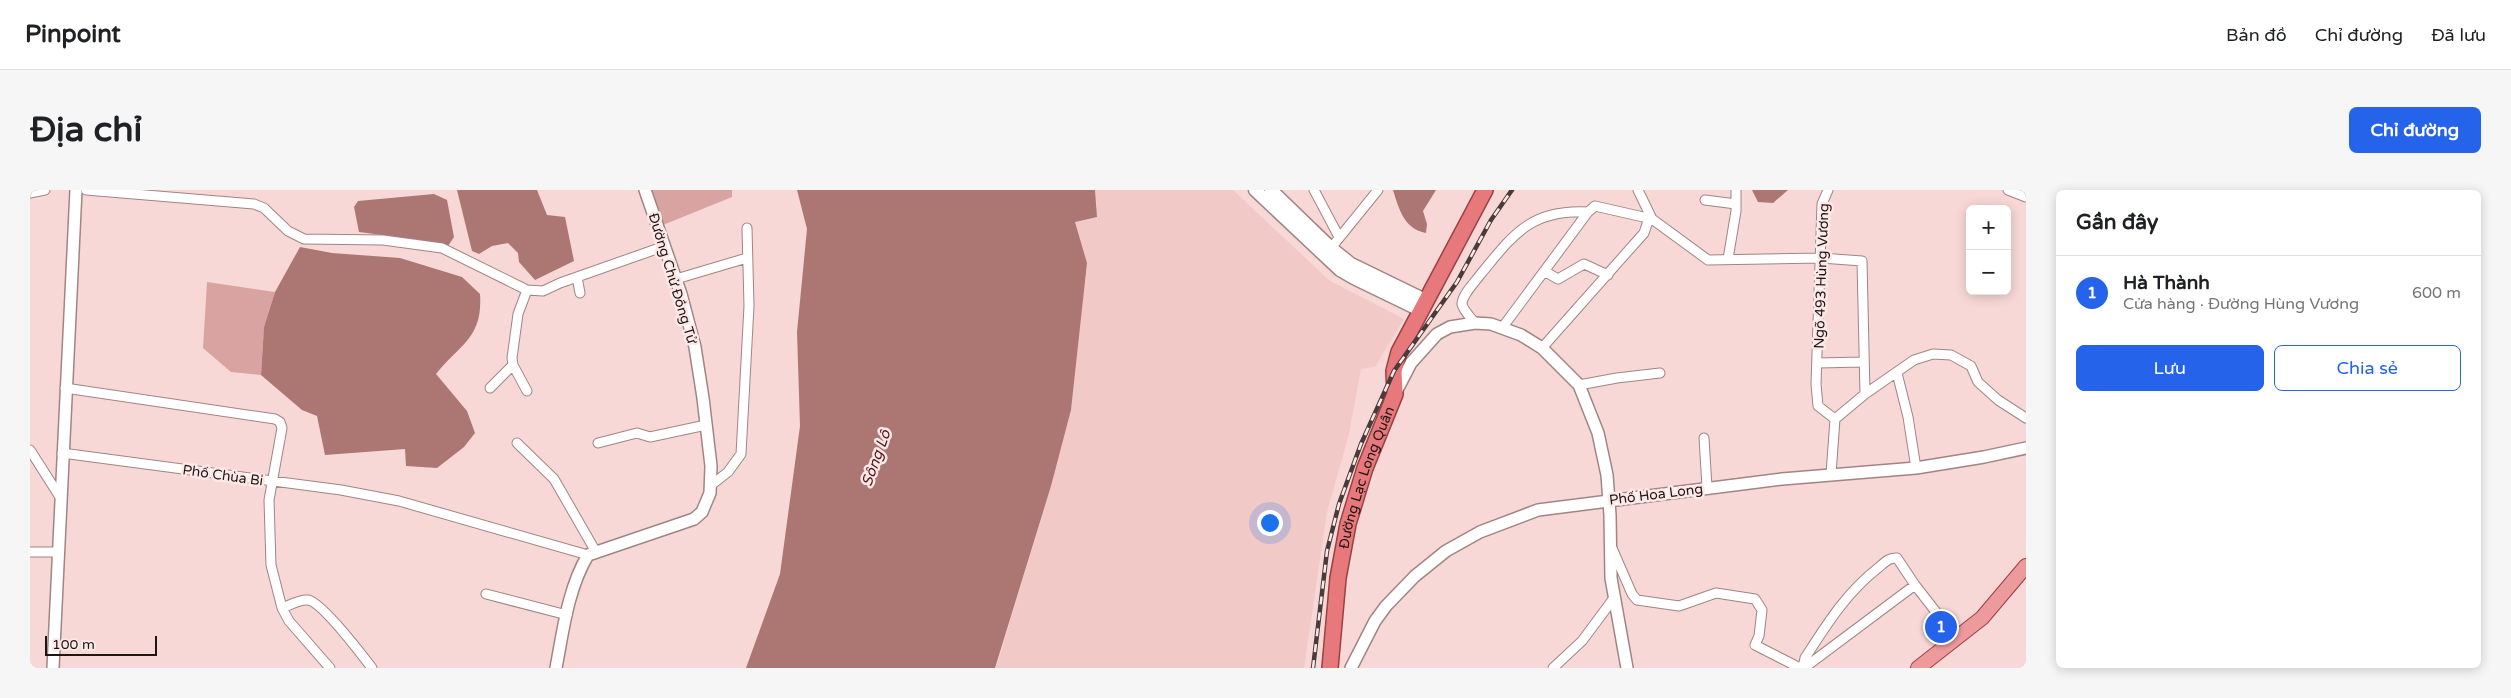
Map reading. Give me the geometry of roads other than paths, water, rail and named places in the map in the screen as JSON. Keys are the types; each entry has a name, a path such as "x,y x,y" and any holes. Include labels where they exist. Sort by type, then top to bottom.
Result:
{"highway":[{"name":"Đường Lạc Long Quân","path":"1330,668 1338,578 1348,524 1365,468 1395,394 1394,371 1400,352 1484,190"}],"main road":[{"path":"1255,190 1366,272 1425,306"},
{"path":"1271,190 1282,209 1340,270 1354,278 1425,306"},
{"path":"1918,668 1957,639 1988,612 2026,566"},
{"path":"1934,668 1988,625 2026,582"}],"street":[{"path":"30,193 45,190"},
{"path":"53,668 76,190"},
{"path":"86,190 254,204 268,212 288,231 304,239 383,240 442,248 527,290 543,291 665,246"},
{"name":"Đường Chử Đồng Tử","path":"592,554 694,519 702,512 709,500 711,466 694,347 676,279 645,190"},
{"path":"1314,190 1339,237"},
{"path":"1331,248 1378,190"},
{"path":"1542,348 1608,276 1646,230 1651,218 1638,190"},
{"path":"1728,259 1736,204 1736,190"},
{"name":"Ngõ 493 Hùng Vương","path":"1828,190 1822,204 1816,384 1818,406 1835,419"},
{"path":"2008,190 2026,197"},
{"path":"1706,200 1736,204"},
{"path":"1502,328 1588,212 1595,206 1651,218 1704,258 1712,260 1821,258 1860,260 1863,263 1863,362 1866,394"},
{"path":"1475,323 1463,307 1463,300 1473,284 1517,232 1546,216 1588,212"},
{"path":"710,486 728,472 740,454 749,306 747,228"},
{"path":"676,279 747,258"},
{"path":"1544,271 1558,279 1584,264 1608,276"},
{"path":"577,277 580,292"},
{"path":"527,290 518,314 512,365 527,391"},
{"path":"1395,394 1411,363 1437,334 1450,327 1475,323 1502,328 1542,348 1579,386 1598,433 1610,500 1611,578 1627,668"},
{"path":"1831,474 1835,419 1866,394 1924,355 1951,356 1971,366 1978,382 1998,400 2026,418"},
{"path":"1818,363 1863,362"},
{"path":"490,388 512,365"},
{"path":"1579,386 1616,378 1660,373"},
{"path":"1897,374 1908,417 1916,468"},
{"path":"65,388 275,419 280,422 282,428 272,482 341,490 399,501 592,554"},
{"path":"598,443 637,433 650,437 706,425"},
{"path":"1704,438 1707,488"},
{"path":"518,444 554,479 592,554"},
{"name":"Phố Hoa Long","path":"1351,668 1375,621 1386,606 1415,576 1446,551 1480,532 1538,510 1831,474 1916,468 2026,448"},
{"path":"30,450 60,497"},
{"name":"Phố Chùa Bi","path":"62,453 272,482 269,500 269,544 271,565 282,608 297,631 330,668"},
{"path":"1611,545 1632,594 1637,600 1679,606 1716,593 1755,598 1762,610 1759,636 1755,645 1802,668"},
{"path":"30,552 58,552"},
{"path":"556,668 567,615 582,568 592,554"},
{"path":"1802,668 1805,658 1845,598 1890,558 1897,558 1915,585 1957,639"},
{"path":"1802,668 1915,585"},
{"path":"486,594 567,615"},
{"path":"1553,668 1582,641 1614,598"},
{"path":"282,608 303,600 314,602 333,620 372,668"}],"water":[{"path":"457,190 537,190 547,215 565,217 574,261 535,280 519,262 518,253 508,243 492,246 479,254 472,251"},
{"name":"Sông Lô","path":"797,190 1095,190 1097,217 1075,222 1087,263 1071,410 1051,486 995,668 746,668 780,574 800,426 797,332 807,229"},
{"path":"1393,190 1436,190 1423,211 1427,224 1426,233 1407,223 1400,211"},
{"path":"1752,190 1788,190 1773,203 1758,202"},
{"path":"434,194 447,200 454,237 448,246 359,232 354,207 358,201"},
{"path":"300,247 332,253 400,258 462,277 480,294 480,309 474,331 436,374 467,411 475,433 464,447 437,468 406,466 405,449 325,455 317,416 302,410 261,375 264,327 275,292"}],"railway":[{"path":"1313,668 1327,551 1339,504 1361,444 1394,371 1457,282 1491,220 1512,190"}],"place":[{"name":"Hà Thành","path":"1941,627"}]}
